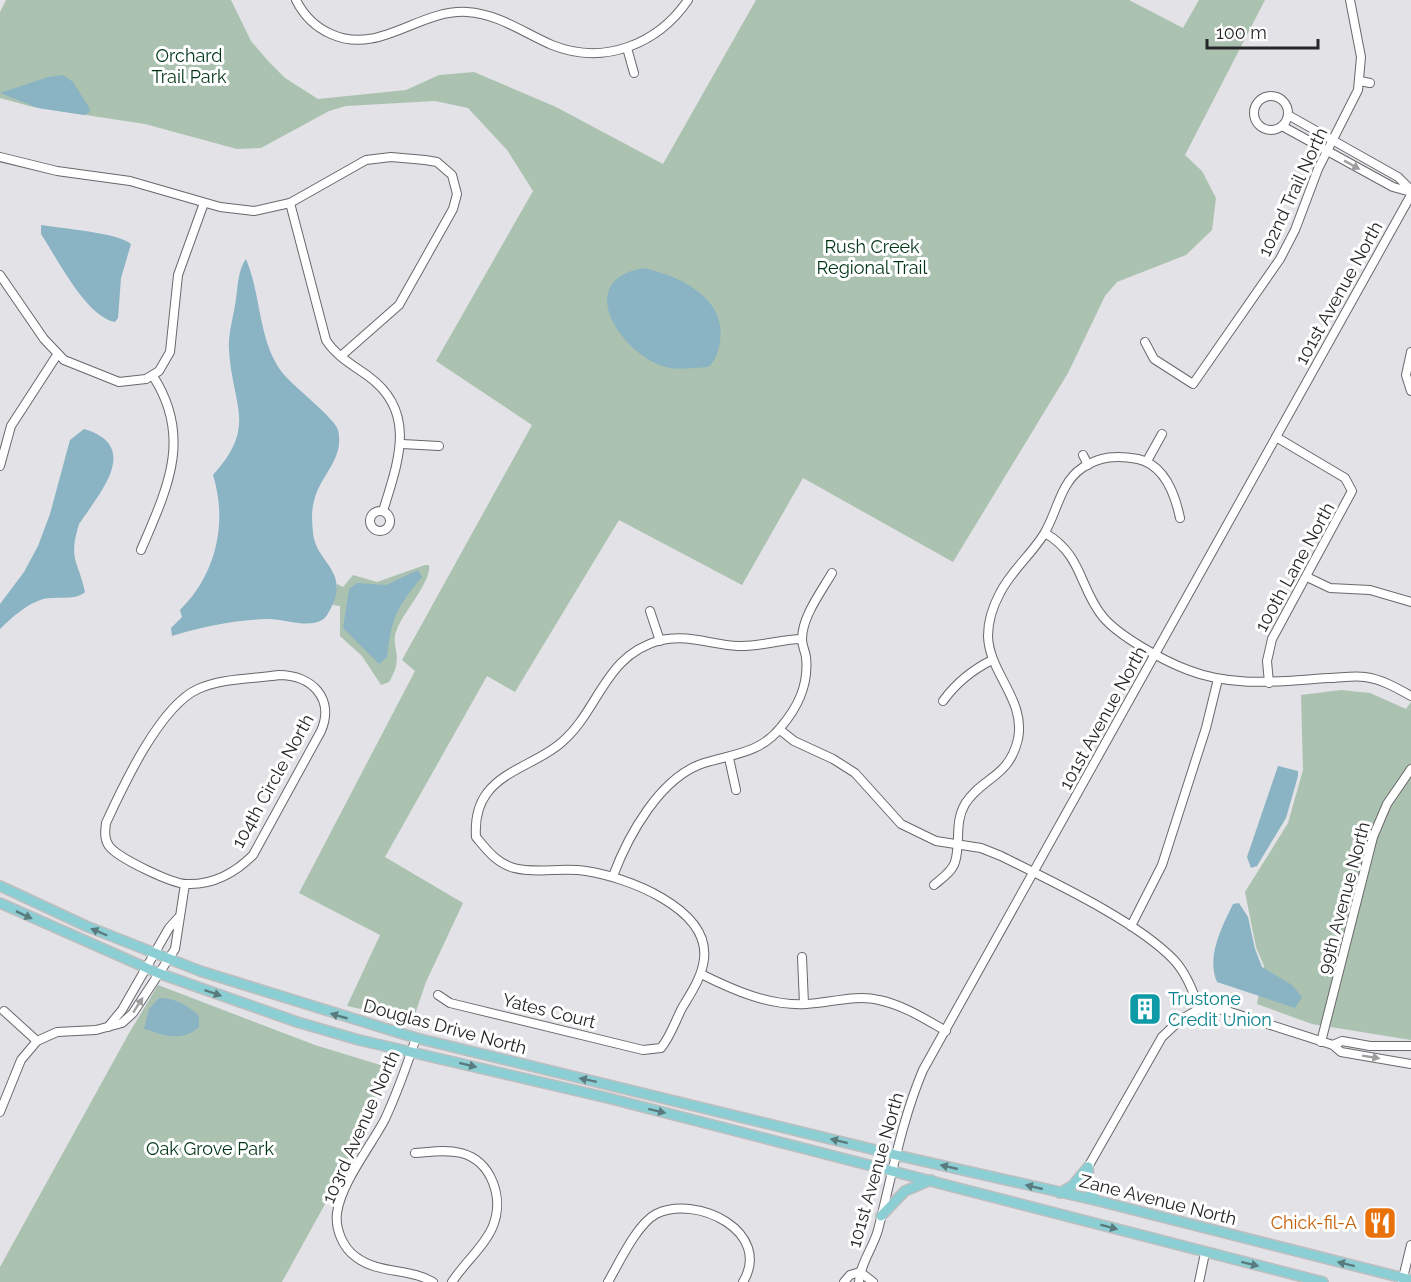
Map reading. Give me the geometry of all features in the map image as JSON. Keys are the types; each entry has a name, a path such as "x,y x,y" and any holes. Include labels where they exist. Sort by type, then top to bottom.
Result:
{"main road":[{"name":"Douglas Drive North","path":"0,886 153,954 317,1010 416,1038 896,1155"},
{"name":"Douglas Drive North","path":"0,903 158,973 297,1022 892,1170"},
{"name":"Zane Avenue North","path":"896,1155 1095,1200 1405,1280"},
{"path":"1060,1193 1072,1185 1088,1167"},
{"path":"1088,1167 1089,1187 1095,1200"},
{"name":"Zane Avenue North","path":"892,1170 1323,1282"},
{"path":"881,1216 905,1191 931,1180"}],"street":[{"path":"296,0 318,27 350,40 380,37 429,16 457,12 496,18 569,50 595,53 627,48 665,27 688,0"},
{"name":"102nd Trail North","path":"1144,342 1154,359 1193,384 1222,349 1280,259 1360,81 1361,57 1350,0"},
{"path":"627,48 634,73"},
{"path":"1360,81 1370,83"},
{"path":"1266,96 1280,97 1288,108 1288,115 1282,126 1276,130 1263,129 1254,118 1255,105 1266,96"},
{"path":"1288,115 1398,177 1411,192"},
{"path":"1282,126 1393,188 1411,192"},
{"path":"0,158 57,171 130,181 230,210 254,211 290,203 352,166 375,158 391,157 437,162 455,181 457,194 453,208 404,298 394,311 341,356"},
{"name":"101st Avenue North","path":"860,1282 860,1272 871,1250 881,1216 910,1101 923,1070 1411,192"},
{"path":"0,275 57,355 81,369 119,382 140,381 153,376 163,366 172,345 178,275 204,203"},
{"path":"290,203 305,252 324,333 330,346 386,393 395,409 402,444 383,510"},
{"path":"1411,352 1406,375 1411,391"},
{"path":"0,466 11,426 57,355"},
{"path":"141,550 168,481 174,443 170,408 153,376"},
{"path":"1147,461 1162,434"},
{"name":"100th Lane North","path":"1269,682 1269,646 1348,501 1351,486 1345,478 1314,457 1276,437"},
{"path":"402,444 439,446"},
{"path":"1083,455 1088,465"},
{"path":"934,885 949,873 955,862 958,817 966,802 1002,771 1011,758 1018,738 1019,718 1012,698 992,660 988,636 991,611 1002,589 1045,533 1073,475 1098,459 1122,456 1147,461 1163,475 1175,496 1180,518"},
{"path":"1045,533 1057,540 1076,561 1102,616 1118,632 1186,670 1218,680 1269,682 1365,677 1392,685 1411,696"},
{"path":"613,876 624,845 660,795 682,775 703,763 729,758 764,743 780,729 802,695 806,676 802,639 808,617 832,573"},
{"path":"1307,578 1330,588 1370,590 1411,602"},
{"path":"651,611 660,641"},
{"path":"802,639 738,646 683,638 660,641 634,653 612,671 586,716 560,745 498,782 486,794 476,825 476,837 494,858 504,864 522,869 567,868 613,876 680,909 690,918 704,944 700,974 731,989 775,1002 804,1004 878,999 909,1010 946,1031"},
{"path":"943,701 951,690 975,669 992,660"},
{"name":"104th Circle North","path":"279,675 294,675 308,681 323,696 326,711 324,724 253,855 230,874 208,883 184,884 120,855 105,840 109,816 160,723 184,698 212,684 279,675"},
{"path":"1131,926 1159,875 1206,728 1218,680"},
{"path":"780,729 795,741 833,759 855,773 901,824 936,841 981,848 1034,872 1131,926 1175,961 1191,987 1199,1010"},
{"path":"729,758 736,790"},
{"name":"99th Avenue North","path":"1321,1042 1373,837 1387,804 1411,769"},
{"path":"0,1112 21,1060 37,1041 57,1032 108,1027 122,1023 133,1013 175,949 184,884"},
{"path":"108,1027 122,1010 153,954 178,918"},
{"path":"802,957 804,1004"},
{"name":"Yates Court","path":"438,994 450,1003 643,1050 656,1050 667,1041 700,974"},
{"path":"1088,1167 1162,1038 1180,1020 1199,1010 1224,1011 1333,1045 1341,1052 1411,1064"},
{"path":"4,1011 37,1041"},
{"name":"103rd Avenue North","path":"416,1038 385,1118 339,1203 338,1229 347,1248 364,1263 412,1273 433,1282"},
{"path":"1333,1045 1342,1041 1370,1046 1411,1046"},
{"path":"415,1153 448,1151 463,1153 484,1167 492,1180 496,1202 494,1225 486,1239 465,1262 452,1282"},
{"path":"608,1282 636,1235 656,1214 688,1209 724,1218 738,1228 747,1243 749,1259 744,1282"},
{"path":"1405,1280 1411,1245"},
{"path":"1199,1282 1205,1253"},
{"path":"860,1272 873,1282"},
{"name":"101st Avenue North","path":"844,1282 850,1275 860,1272"}],"green space":[{"name":"Rush Creek Regional Trail","path":"6,0 231,0 251,41 269,62 285,78 318,99 406,90 439,75 474,72 556,107 663,164 756,0 1129,0 1183,28 1199,0 1265,0 1185,155 1202,171 1216,198 1212,230 1186,255 1117,282 1105,296 1068,373 953,562 803,478 742,585 619,520 515,692 487,676 385,857 463,903 426,982 413,1020 347,1006 380,935 299,893 415,671 402,660 532,425 436,361 533,191 507,150 468,108 435,101 346,106 329,111 261,148 237,149 145,124 33,107 0,98 0,12"},
{"path":"429,565 426,579 395,635 397,658 394,673 389,682 381,685 362,656 340,636 340,606 333,605 337,584 343,587 353,575 377,582"},
{"path":"1341,690 1370,693 1406,709 1411,702 1411,1040 1312,1024 1257,1004 1264,966 1256,947 1245,892 1288,823 1303,770 1301,695"},
{"name":"Oak Grove Park","path":"158,985 315,1045 390,1068 335,1186 282,1282 0,1282 0,1267"}],"water":[{"path":"63,75 73,82 90,109 89,113 84,115 38,108 0,93 48,77"},
{"path":"41,225 102,234 125,240 131,244 121,278 118,318 115,322 93,310 73,285 41,234"},
{"path":"246,259 255,287 264,331 274,358 286,377 329,417 338,430 338,450 317,492 312,517 315,543 334,575 337,584 336,595 325,617 314,623 272,619 254,620 218,624 172,636 171,628 182,617 180,610 202,581 216,547 219,511 213,475 227,458 235,443 239,428 229,343 241,268"},
{"path":"643,268 671,276 685,283 708,301 716,313 720,326 720,342 711,365 679,369 662,366 646,358 619,332 610,316 607,301 611,287 622,275"},
{"path":"84,429 101,437 111,447 113,458 105,485 79,524 76,536 74,553 85,592 66,598 48,598 37,601 20,611 0,629 0,604 24,572 38,546 50,514 70,440"},
{"path":"418,570 422,577 401,605 393,622 387,657 379,664 343,628 349,589 357,583 386,585"},
{"path":"1278,766 1298,771 1298,776 1286,818 1257,866 1251,868 1247,857"},
{"path":"1239,903 1248,917 1255,949 1262,967 1292,985 1302,997 1295,1008 1217,982 1213,962 1214,952 1233,904"},
{"path":"159,998 176,1001 191,1009 199,1016 199,1027 186,1035 179,1036 144,1029 149,1009"}],"place":[{"name":"Trustone Credit Union","path":"1145,1009"},
{"name":"Chick-fil-A","path":"1380,1223"}],"park label":[{"name":"Orchard Trail Park","path":"189,66"}]}
